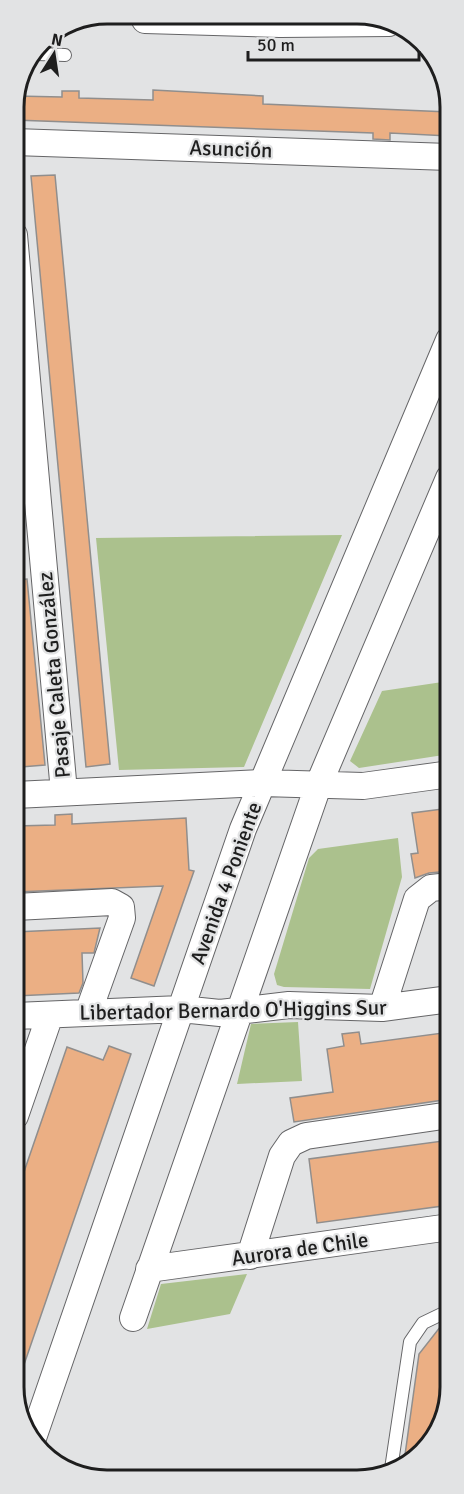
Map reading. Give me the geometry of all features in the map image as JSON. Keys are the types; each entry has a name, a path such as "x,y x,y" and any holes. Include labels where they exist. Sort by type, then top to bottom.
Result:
{"street":[{"name":"Asunción","path":"24,142 440,157"},
{"name":"Pasaje Caleta González","path":"24,346 64,792"},
{"name":"Avenida 4 Poniente","path":"36,1429 243,830 440,361"},
{"path":"133,1318 318,786 440,499"},
{"path":"24,794 263,783 363,786 440,775"},
{"path":"382,1008 417,899 431,888 440,887"},
{"path":"24,907 112,902 121,907 122,918 88,1013"},
{"name":"Libertador Bernardo O'Higgins Sur","path":"24,1016 182,1009 220,1013 290,1005 382,1008 440,1000"},
{"path":"24,1090 50,1015"},
{"path":"250,1256 282,1156 291,1143 306,1136 440,1116"},
{"name":"Aurora de Chile","path":"149,1269 440,1228"}],"lane":[{"path":"44,54 65,55"},
{"path":"392,1462 410,1342 423,1323 440,1315"}],"green space":[{"path":"342,535 244,767 119,770 96,538"},
{"path":"440,682 440,756 359,768 350,761 382,691"},
{"path":"398,838 402,877 370,989 277,985 274,974 309,858 318,849"},
{"path":"298,1022 302,1081 237,1084 251,1024"},
{"path":"247,1274 230,1314 147,1329 161,1284"}],"building":[{"path":"153,90 263,96 263,104 440,112 440,136 390,133 390,140 373,139 373,133 24,120 25,96 62,97 62,91 79,91 79,98 153,100"},
{"path":"55,175 110,764 86,767 31,176"},
{"path":"24,579 27,579 45,765 24,767"},
{"path":"440,809 440,872 415,878 411,854 418,853 412,813"},
{"path":"72,814 72,824 186,818 189,870 194,871 154,986 131,978 163,886 24,892 24,826 55,825 55,815"},
{"path":"100,928 94,953 82,953 83,983 79,993 24,996 24,932"},
{"path":"359,1032 361,1044 440,1033 440,1100 294,1122 290,1098 333,1092 327,1049 344,1046 342,1034"},
{"path":"109,1046 131,1054 24,1365 24,1172 67,1047 103,1060"},
{"path":"440,1141 440,1206 317,1223 309,1159"},
{"path":"440,1327 440,1392 434,1419 419,1442 405,1454 419,1354"}]}
